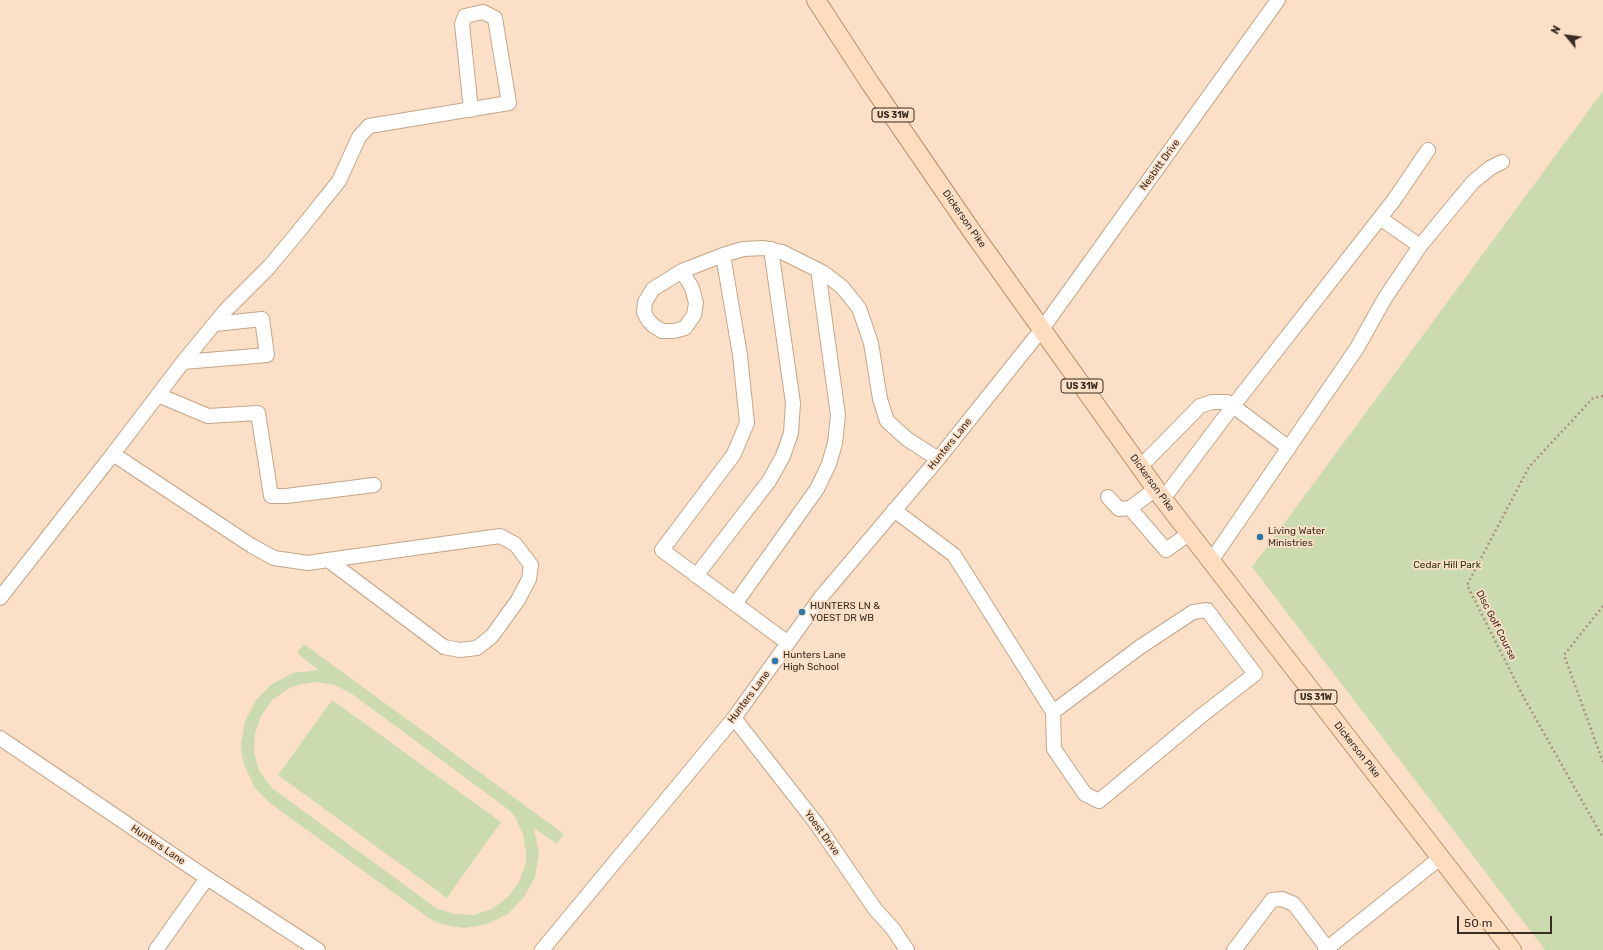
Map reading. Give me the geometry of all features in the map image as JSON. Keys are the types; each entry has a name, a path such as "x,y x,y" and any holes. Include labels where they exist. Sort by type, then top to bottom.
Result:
{"main road":[{"name":"Dickerson Pike","path":"816,0 870,83 1159,494 1512,950"}],"street":[{"name":"Nesbitt Drive","path":"1042,329 1278,0"},
{"path":"0,598 183,362 225,311 269,266 339,181 359,137 369,126 471,110 509,103 495,18 483,12 465,16 462,24 471,110"},
{"path":"1108,497 1119,509 1130,508 1159,494 1233,406 1380,218 1428,150"},
{"path":"1212,561 1357,348 1385,298 1420,246 1473,182 1490,168 1502,162"},
{"path":"1380,218 1420,246"},
{"path":"682,272 723,255 743,249 764,248 782,252 818,270 842,287 859,308 871,343 880,399 887,421 907,439 938,459"},
{"path":"696,576 769,481 783,456 791,433 792,403 771,249"},
{"path":"723,255 740,354 747,423 734,454 662,550 788,643"},
{"path":"735,604 817,489 830,464 835,443 838,414 818,270"},
{"path":"183,362 267,355 262,319 214,324"},
{"name":"Hunters Lane","path":"542,950 734,718 821,597 938,459 1042,329"},
{"path":"158,395 208,416 258,414 271,496 286,496 374,485"},
{"path":"1140,468 1200,406 1212,402 1227,402 1289,448"},
{"path":"113,454 252,546 274,558 308,563 328,560 500,536 515,544 531,565 529,579 518,600 492,636 477,648 460,650 444,647 328,560"},
{"path":"1130,508 1166,550 1190,533"},
{"path":"894,510 954,555 1053,712 1054,749 1085,794 1099,801 1201,716 1255,674 1207,610 1193,612 1140,647 1053,712"},
{"name":"Yoest Drive","path":"734,718 816,823 907,950"},
{"name":"Hunters Lane","path":"0,738 207,878 318,950"},
{"path":"1234,950 1272,900 1282,899 1294,904 1326,949 1440,858"},
{"path":"156,950 207,878"}],"path":[{"name":"Disc Golf Course","path":"1603,396 1593,398 1529,468 1467,585 1523,696 1603,838"},
{"path":"1603,606 1564,655 1603,762"}],"green space":[{"name":"Cedar Hill Park","path":"1603,91 1603,950 1545,950 1252,567"},
{"path":"304,644 564,834 557,844 534,828 539,854 535,877 524,897 508,914 487,924 464,928 441,924 430,919 271,804 255,788 245,767 242,756 241,744 245,721 256,700 272,684 293,673 318,670 297,653","holes":["316,682 335,685 352,694 509,810 515,817 523,834 526,863 519,882 508,897 492,909 474,915 454,914 436,908 272,788 260,772 254,754 255,734 261,716 272,700 288,689 297,685"]},
{"path":"332,700 501,822 447,898 278,775"}],"place":[{"name":"Living Water Ministries","path":"1260,537"},
{"name":"HUNTERS LN & YOEST DR WB","path":"802,612"},
{"name":"Hunters Lane High School","path":"775,661"}]}
